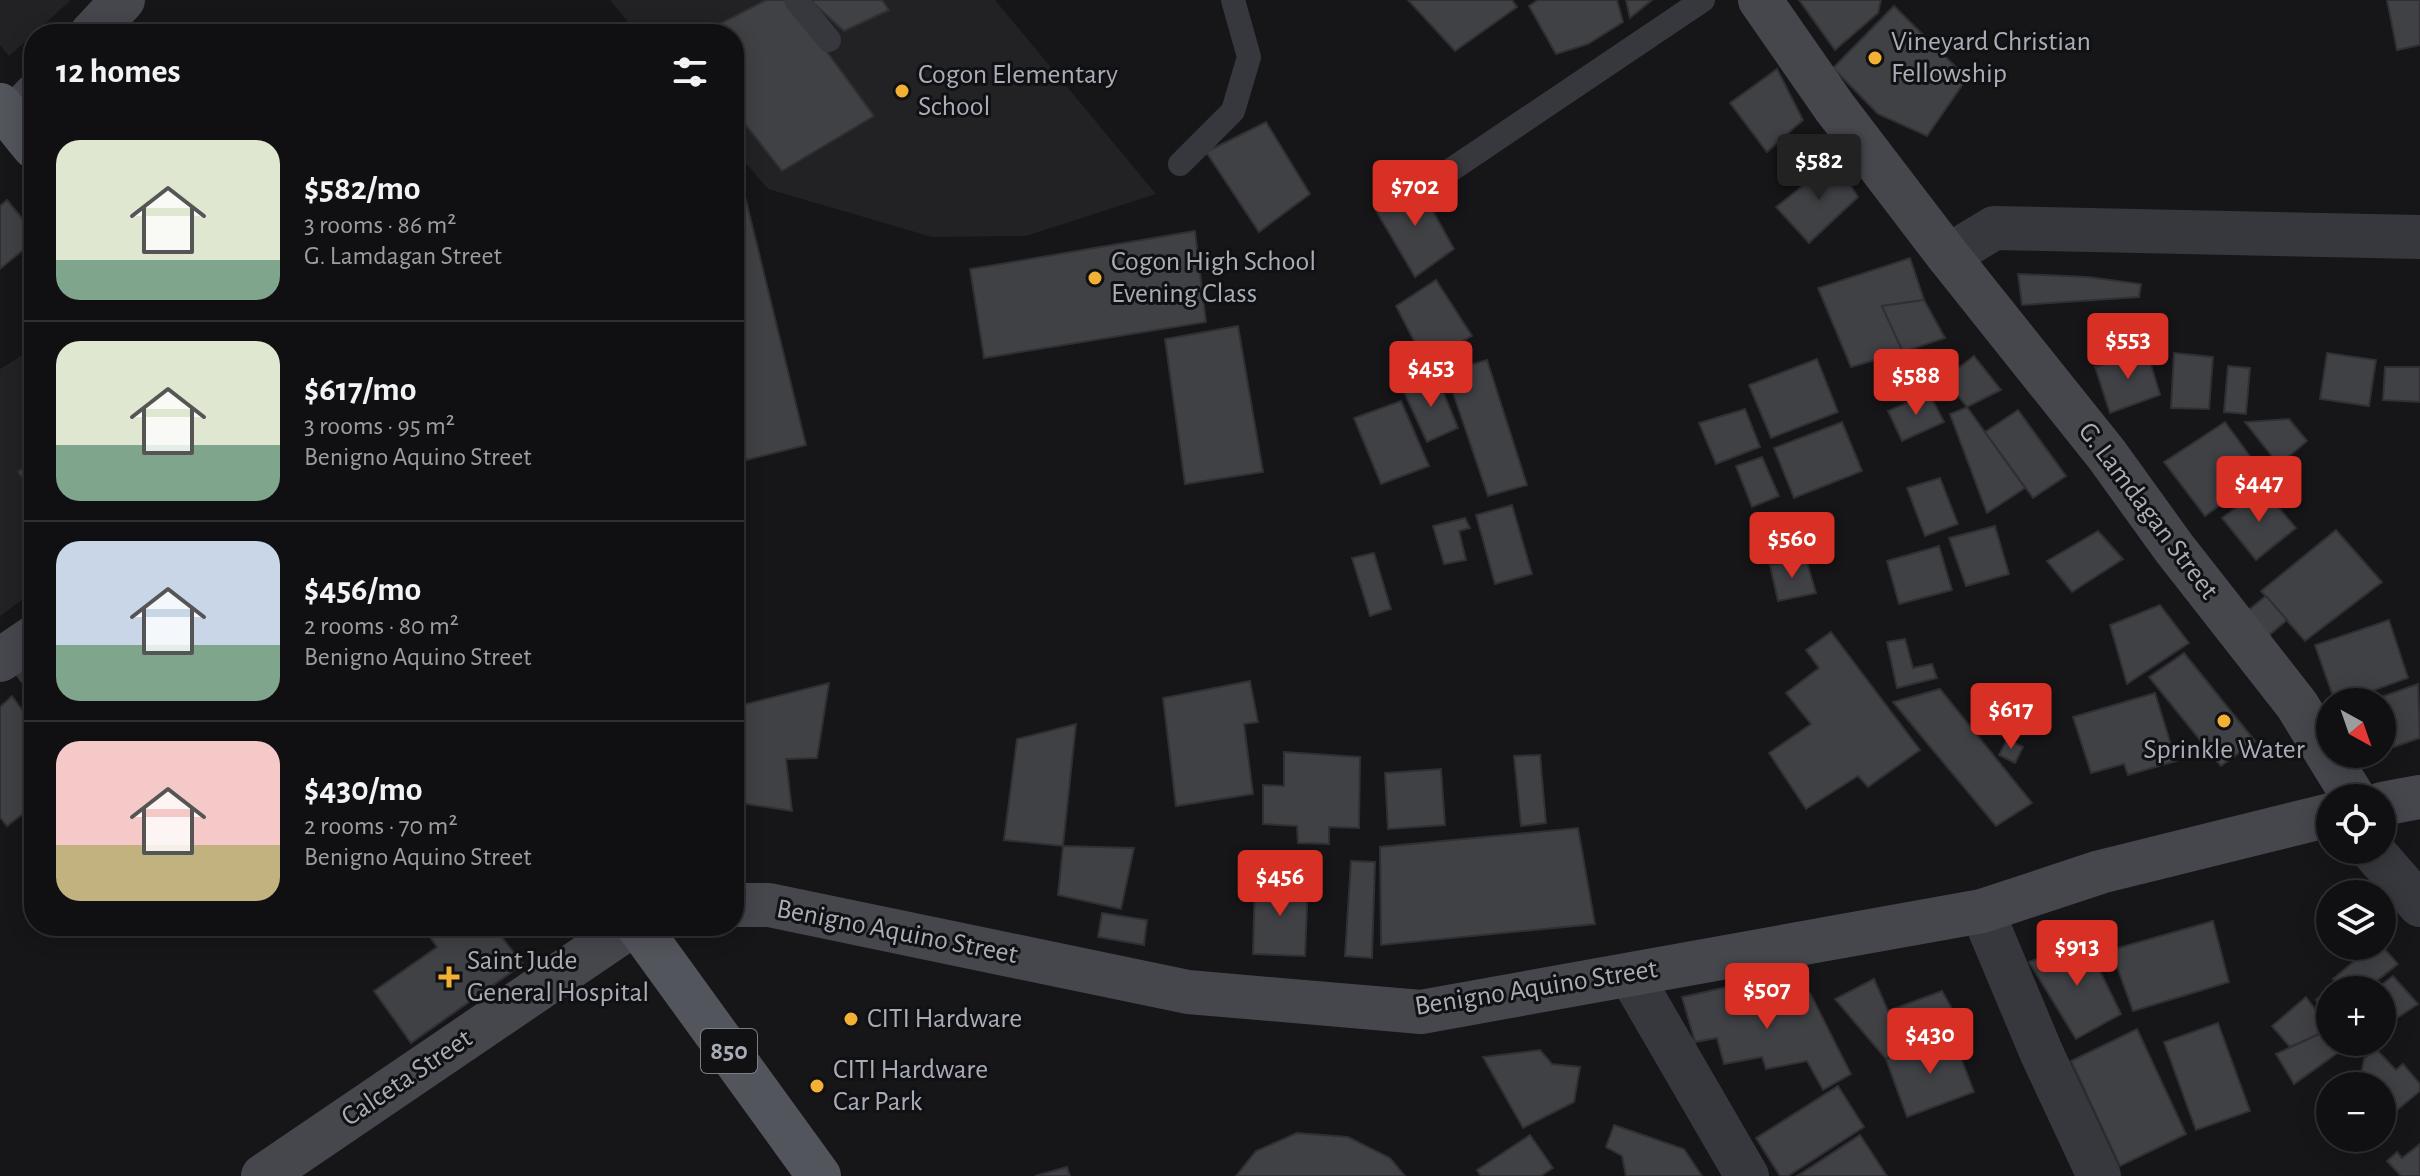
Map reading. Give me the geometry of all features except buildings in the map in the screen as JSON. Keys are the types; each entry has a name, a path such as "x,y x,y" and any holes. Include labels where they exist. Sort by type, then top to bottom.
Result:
{"main road":[{"name":"G. Lamdagan Street","path":"1760,0 1835,108 2107,455 2174,548 2297,705 2345,784"},
{"path":"2396,801 2420,797"},
{"name":"Benigno Aquino Street","path":"744,905 769,905 1188,992 1421,1012 1982,911 2100,872 2316,818"},
{"name":"Calceta Street","path":"263,1176 616,936"},
{"name":"850","path":"645,936 819,1176"}],"street":[{"path":"1948,256 1994,228 2420,237"},
{"path":"2384,864 2420,905"},
{"path":"1982,911 2042,1054 2099,1176"},
{"path":"1631,976 1747,1176"}],"lane":[{"path":"796,0 829,40"},
{"path":"1180,164 1233,111 1249,57 1233,0"},
{"path":"1430,184 1703,0"}],"shaded area":[{"path":"0,0 71,0 44,24 24,24 24,42 9,56 0,45"},
{"name":"Cogon Elementary School","path":"610,0 995,0 1156,194 1026,236 932,237 768,189 744,161 744,24 630,24"},
{"path":"24,354 24,598 0,616 0,369"}],"place":[{"name":"Vineyard Christian Fellowship","path":"1875,58"},
{"name":"Cogon Elementary School","path":"902,91"},
{"name":"Cogon High School Evening Class","path":"1095,278"},
{"name":"Sprinkle Water","path":"2224,721"},
{"name":"Saint Jude General Hospital","path":"449,977"},
{"name":"CITI Hardware","path":"851,1019"},
{"name":"CITI Hardware Car Park","path":"817,1086"}]}
